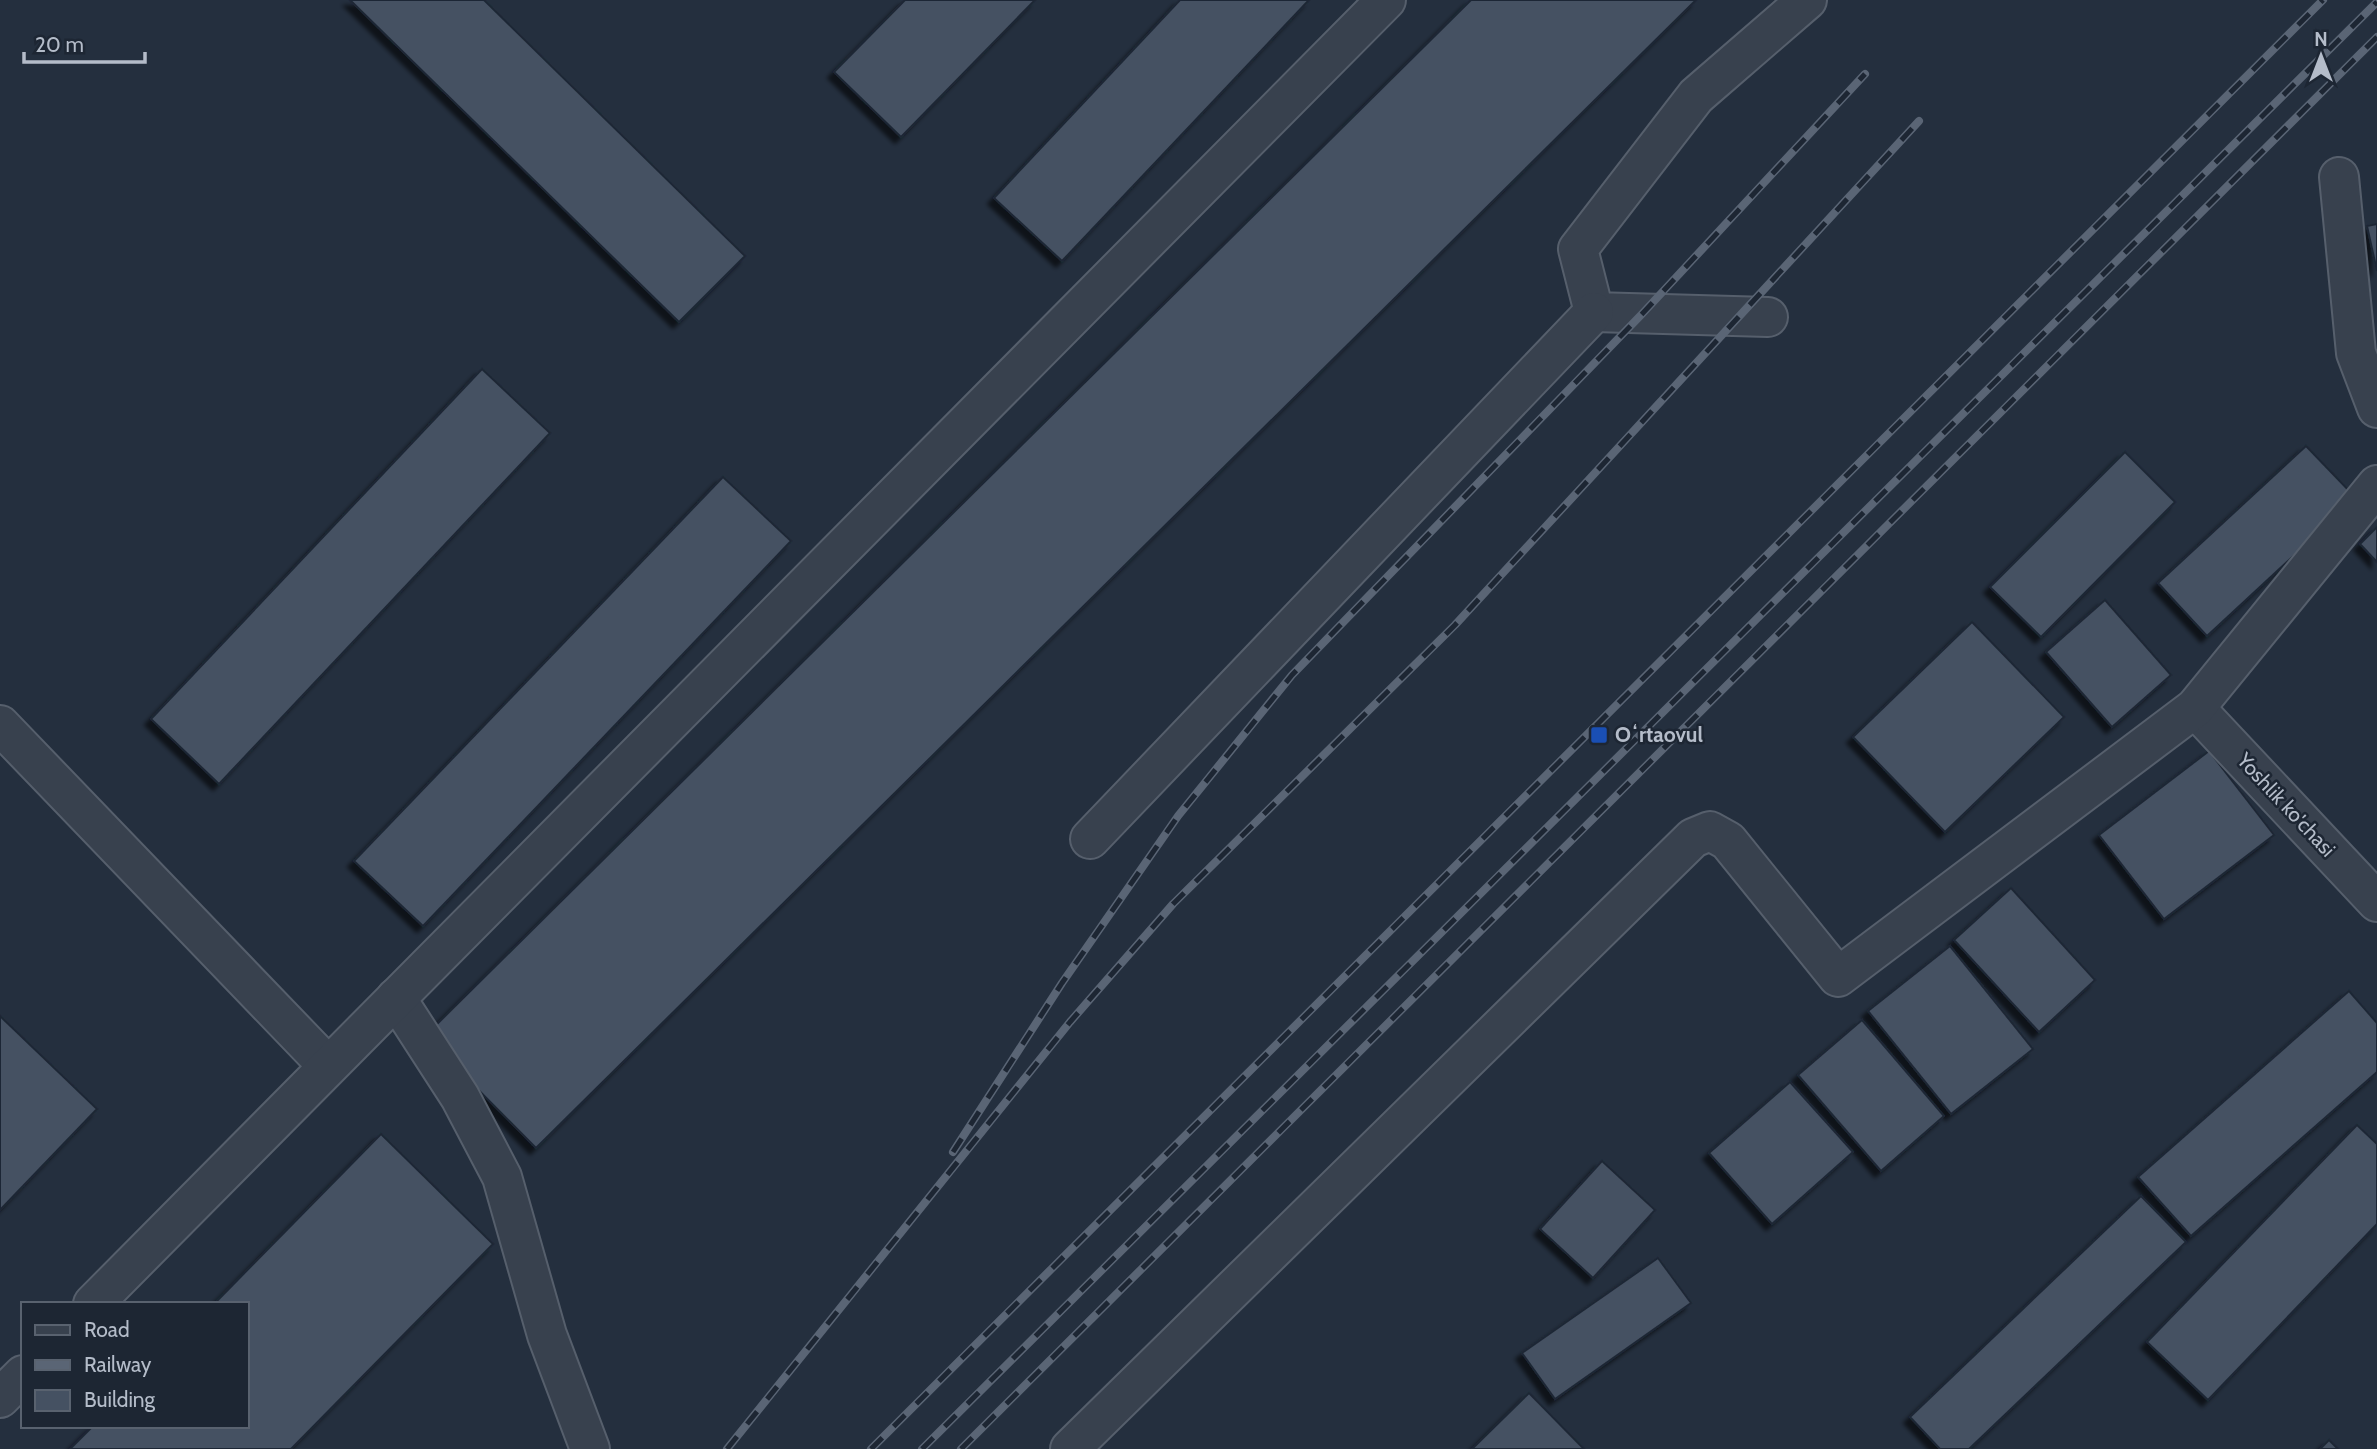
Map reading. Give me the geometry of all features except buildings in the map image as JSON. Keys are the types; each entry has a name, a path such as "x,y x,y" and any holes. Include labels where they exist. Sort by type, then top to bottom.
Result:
{"street":[{"path":"95,1302 1386,0"},
{"path":"1594,312 1578,249 1696,96 1807,0"},
{"path":"2339,177 2356,353 2377,408"},
{"path":"1090,839 1594,312 1768,317"},
{"path":"1070,1449 1693,838 1710,831 1728,841 1838,977 2195,708 2377,485"},
{"name":"Yoshlik ko'chasi","path":"2195,708 2377,902"},
{"path":"0,725 328,1066"},
{"path":"396,998 460,1097 502,1177 547,1335 590,1449"},
{"path":"0,1398 21,1377"}],"railway":[{"path":"871,1449 2323,0"},
{"path":"922,1449 2377,2"},
{"path":"961,1449 2377,37"},
{"path":"953,1152 1062,983 1178,816 1292,675 1642,314 1865,74"},
{"path":"727,1449 1070,1022 1173,904 1455,625 1919,121"}],"place":[{"name":"Oʻrtaovul","path":"1599,735"}]}
